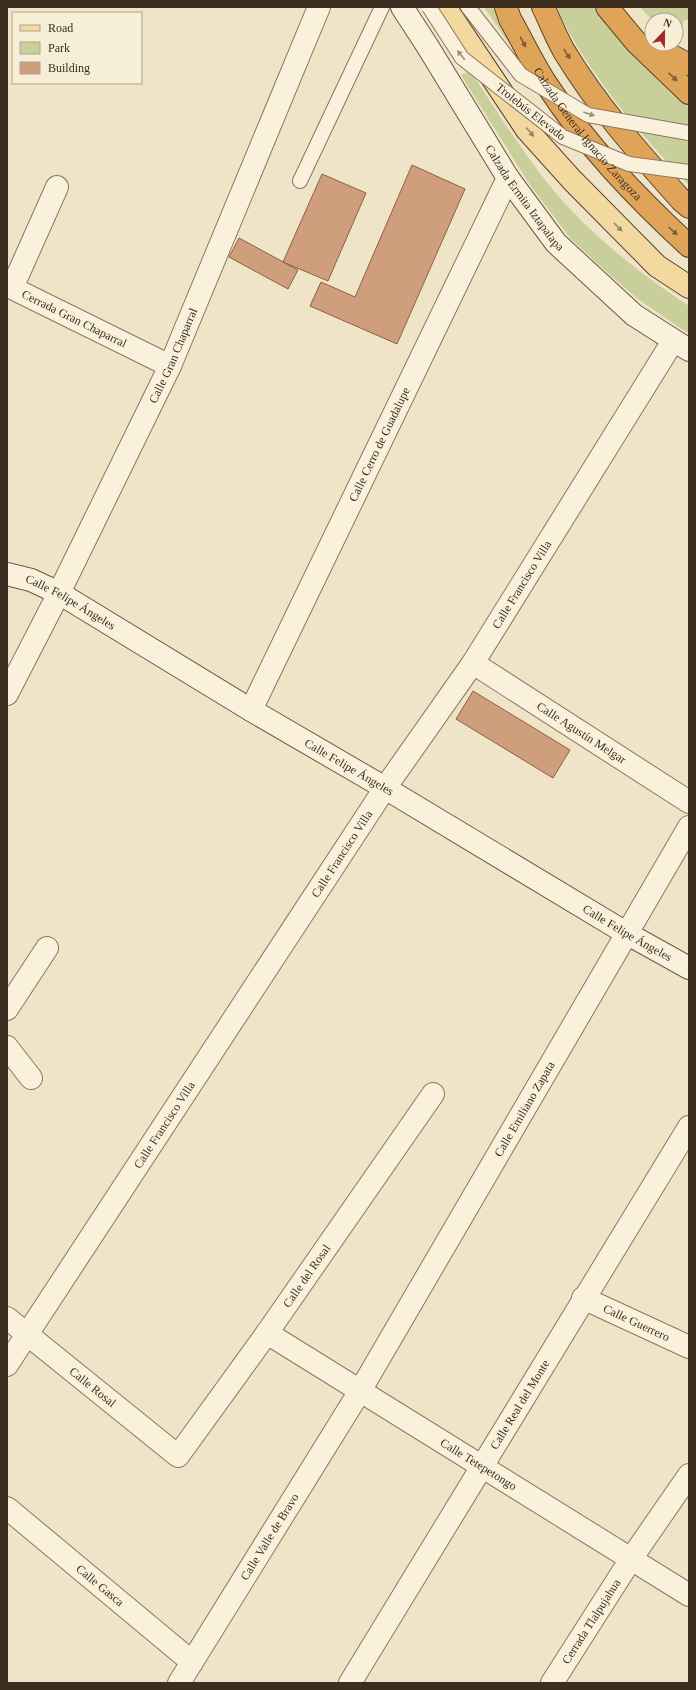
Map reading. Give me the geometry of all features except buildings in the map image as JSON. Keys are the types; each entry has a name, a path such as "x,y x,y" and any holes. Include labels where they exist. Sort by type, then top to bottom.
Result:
{"highway":[{"name":"Calzada General Ignacio Zaragoza","path":"506,7 510,18 546,84 596,151 650,210 689,246"},
{"path":"543,7 564,50 596,98 637,150 689,207"},
{"path":"598,7 644,41"},
{"path":"607,7 644,40"},
{"path":"615,7 644,40"},
{"path":"655,52 689,93"},
{"path":"664,52 689,64"}],"main road":[{"path":"445,7 463,16 527,130 572,180 657,266 689,287"}],"street":[{"name":"Calle Gran Chaparral","path":"7,694 59,593 170,366 319,7"},
{"name":"Calzada Ermita Iztapalapa","path":"402,7 508,178 556,243 634,315 681,346"},
{"path":"428,47 463,16"},
{"name":"Calle Cerro de Guadalupe","path":"251,710 508,178"},
{"name":"Cerrada Gran Chaparral","path":"57,187 12,288 170,366"},
{"name":"Calle Francisco Villa","path":"7,1364 28,1335 385,788 473,663 681,346"},
{"name":"Calle Felipe Ángeles","path":"7,574 31,580 59,593 251,710 385,788 626,933 689,968"},
{"name":"Calle Agustín Melgar","path":"473,663 689,802"},
{"name":"Calle Emiliano Zapata","path":"360,1391 689,827"},
{"path":"7,1009 47,948"},
{"path":"7,1047 31,1078"},
{"name":"Calle del Rosal","path":"178,1456 267,1333 433,1094"},
{"name":"Calle Real del Monte","path":"350,1683 689,1127"},
{"name":"Calle Guerrero","path":"584,1298 689,1347"},
{"name":"Calle Rosal","path":"7,1318 178,1456"},
{"name":"Calle Tetepetongo","path":"267,1333 689,1595"},
{"name":"Calle Valle de Bravo","path":"179,1683 360,1391"},
{"name":"Cerrada Tlalpujahua","path":"552,1683 631,1559 689,1475"},
{"name":"Calle Gasca","path":"7,1508 192,1662"}],"lane":[{"path":"300,181 382,7"},
{"name":"Trolebús Elevado","path":"429,7 462,58 563,137 629,164 689,172"},
{"name":"Trolebús Elevado","path":"463,16 521,75 588,114 689,133"}],"green space":[{"path":"484,7 493,7 512,48"},
{"path":"556,7 592,7 644,41 644,52 660,52 689,71 689,185 651,144 615,101 583,56"},
{"path":"640,7 689,7 689,20 684,20 684,12 645,12"},
{"path":"470,71 531,161 557,195 585,224 628,262 689,306 689,334 638,299 571,239 530,185 461,75"}]}
